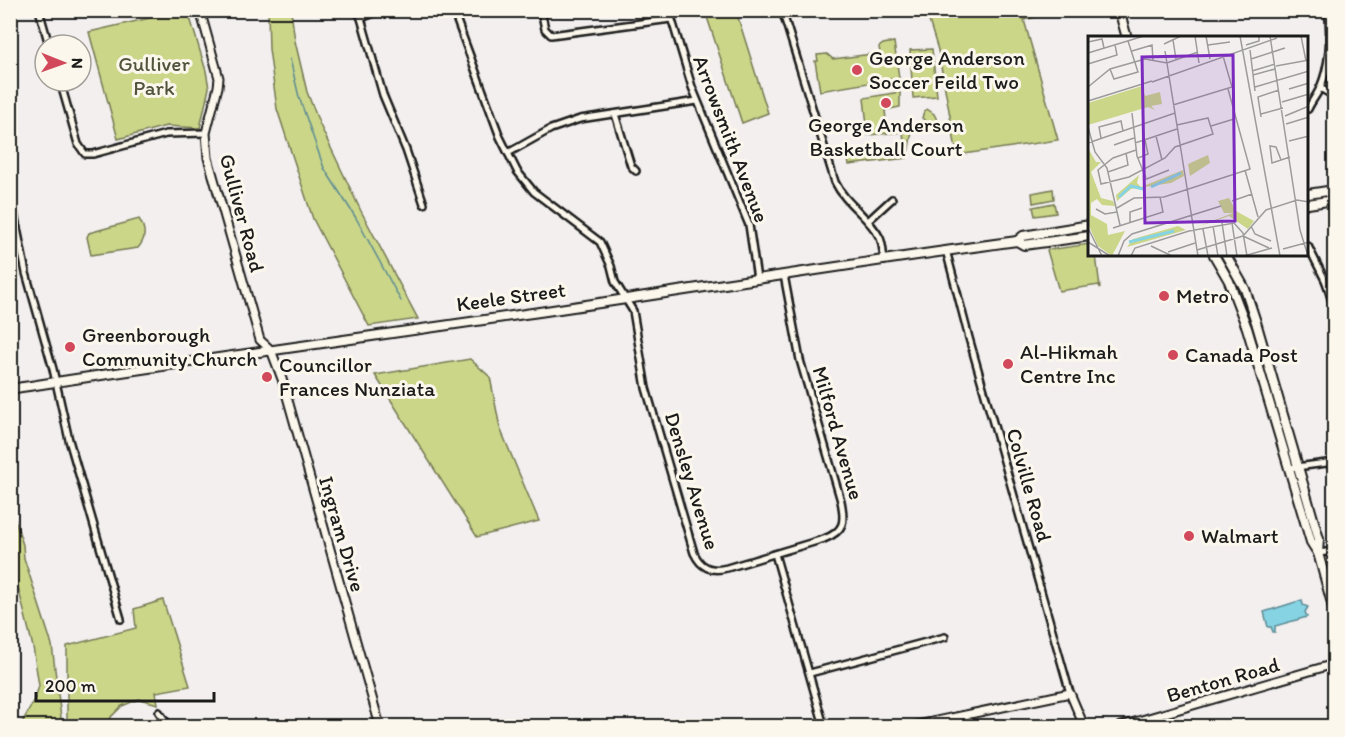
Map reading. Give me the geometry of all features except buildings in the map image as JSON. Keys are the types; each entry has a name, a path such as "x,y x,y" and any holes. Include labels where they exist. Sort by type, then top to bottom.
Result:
{"main road":[{"path":"1119,10 1126,36"},
{"path":"1309,194 1335,190"},
{"path":"1309,204 1335,200"},
{"name":"Keele Street","path":"10,389 180,362 1017,241 1023,236 1088,225"},
{"name":"Keele Street","path":"1017,241 1024,245 1088,236"},
{"path":"1215,256 1229,281 1293,467"},
{"path":"1227,256 1245,289 1256,322 1311,542 1318,554 1335,611"},
{"path":"1246,328 1256,322"}],"street":[{"path":"39,10 46,33"},
{"name":"Gulliver Road","path":"200,10 219,78 206,133 208,158 260,340 271,350"},
{"path":"357,10 362,18 383,95 400,135 424,204"},
{"path":"362,18 382,10"},
{"name":"Densley Avenue","path":"453,10 517,171 534,192 600,242 611,266 615,282 633,312 646,388 698,561 712,570 775,554"},
{"path":"541,10 545,29 551,35 671,19"},
{"name":"Arrowsmith Avenue","path":"669,10 684,64 749,225 758,279"},
{"path":"782,10 835,182 852,207 868,221 881,239 884,261"},
{"path":"1309,107 1320,88 1330,41 1328,10"},
{"path":"1320,88 1335,96"},
{"path":"63,93 78,144 85,154 93,154 166,134 206,133"},
{"path":"508,153 551,129 580,119 698,101"},
{"path":"615,114 631,166 636,171"},
{"path":"10,193 26,273 56,381 81,486 121,619"},
{"path":"868,221 892,199"},
{"path":"1309,248 1326,282 1335,308"},
{"name":"Colville Road","path":"946,250 1070,693 1084,726"},
{"name":"Milford Avenue","path":"775,554 833,536 842,527 843,514 800,360 784,275"},
{"path":"1326,282 1335,280"},
{"name":"Ingram Drive","path":"271,350 282,379 380,726"},
{"path":"1293,467 1335,462"},
{"path":"1318,554 1335,550"},
{"path":"775,554 824,726"},
{"path":"810,673 945,637"},
{"name":"Benton Road","path":"1120,726 1335,664"},
{"path":"918,726 1070,693"},
{"path":"159,712 169,726"}],"green space":[{"name":"Gulliver Park","path":"188,11 209,88 200,128 166,126 118,139 93,47 93,33 89,32"},
{"path":"268,11 291,11 295,41 307,92 320,125 361,211 418,319 369,326 313,219 277,109 269,49"},
{"path":"705,11 736,11 768,113 742,123"},
{"path":"926,11 1058,11 1024,20 1058,140 957,155 938,50"},
{"name":"George Anderson Soccer Feild Two","path":"894,42 899,78 820,91 815,61 818,61 817,55 827,54 833,59 880,53 879,47"},
{"path":"932,49 937,96 913,98 910,50"},
{"path":"900,92 900,107 885,110 887,129 913,126 907,158 849,165 848,159 905,151 903,132 868,135 864,98"},
{"path":"927,109 934,114 937,125 932,126 922,118"},
{"path":"1053,189 1054,199 1033,203 1032,193"},
{"path":"1054,203 1056,213 1035,216 1033,207"},
{"path":"139,219 144,234 143,241 138,248 91,255 87,237 89,233"},
{"path":"1088,244 1088,256 1096,256 1100,288 1099,285 1059,291 1047,250"},
{"path":"470,359 490,377 500,428 539,521 477,537 375,375"},
{"path":"11,507 23,545 24,558 52,645 62,726 20,726 34,701 39,686 33,647 11,559"},
{"path":"163,600 190,686 156,692 158,704 139,699 122,706 111,717 109,726 67,725 67,646 136,628 134,609"}],"water":[{"path":"1302,600 1303,605 1308,607 1305,612 1307,617 1275,626 1275,632 1268,627 1264,612"}],"waterway":[{"path":"290,59 299,97 324,168 356,218 401,301"}],"place":[{"name":"George Anderson Soccer Feild Two","path":"857,70"},
{"name":"George Anderson Basketball Court","path":"886,103"},
{"name":"Metro","path":"1164,296"},
{"name":"Greenborough Community Church","path":"70,347"},
{"name":"Canada Post","path":"1173,355"},
{"name":"Al-Hikmah Centre Inc","path":"1008,364"},
{"name":"Councillor Frances Nunziata","path":"267,377"},
{"name":"Walmart","path":"1189,536"}]}
